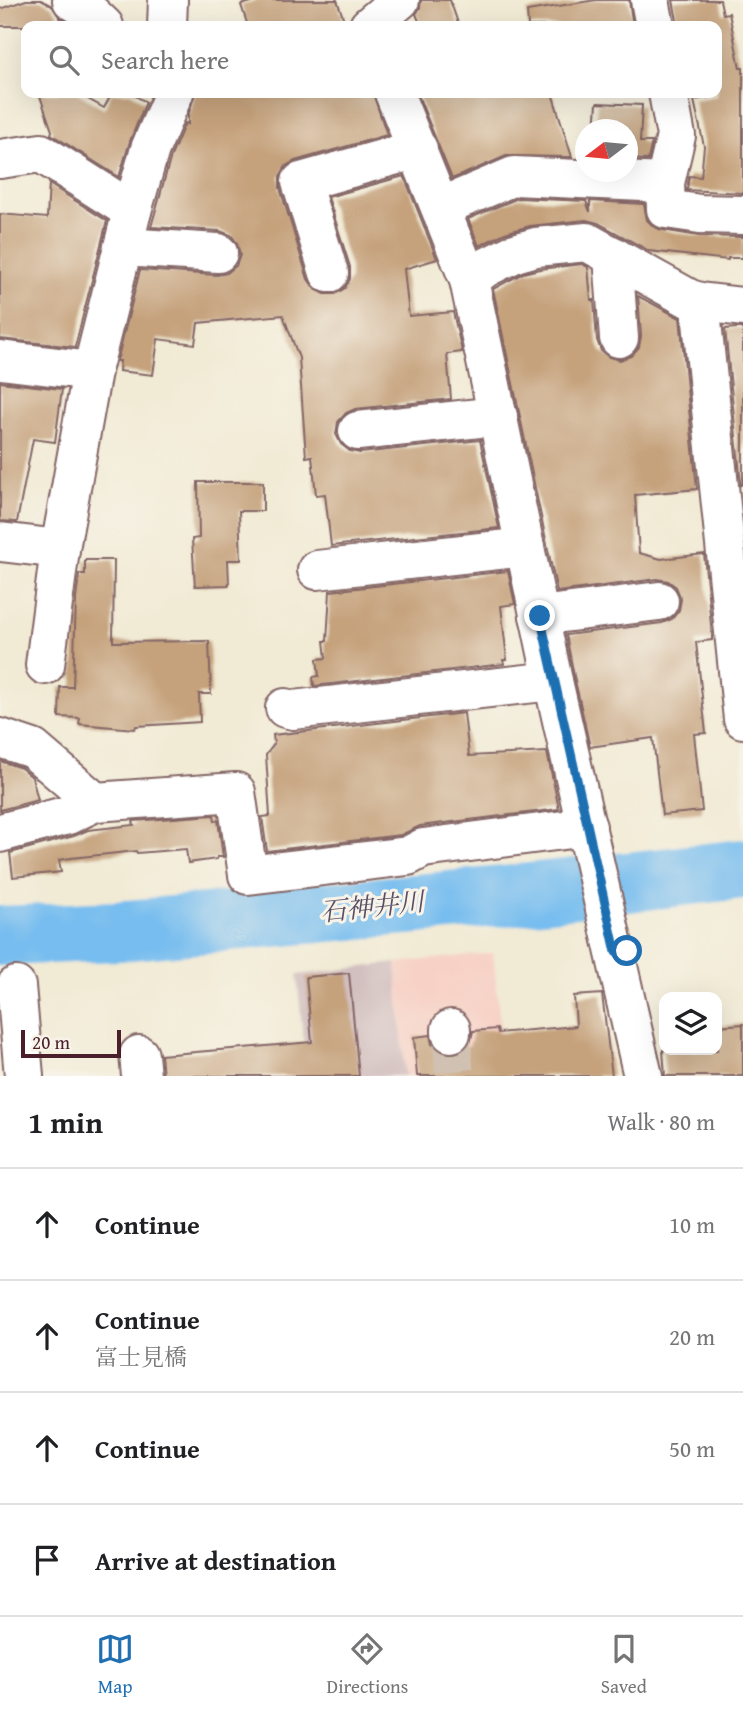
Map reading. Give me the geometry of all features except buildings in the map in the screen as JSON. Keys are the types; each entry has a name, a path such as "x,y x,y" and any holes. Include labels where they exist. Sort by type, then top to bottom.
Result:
{"street":[{"path":"72,0 99,21"},
{"path":"167,21 168,0"},
{"path":"375,21 400,0"},
{"path":"650,0 654,21"},
{"path":"45,665 60,549 92,371 150,149 172,98"},
{"path":"396,98 469,280 553,681 643,1076"},
{"path":"669,98 676,136 665,183 666,209 700,215 743,215"},
{"path":"329,273 301,182 418,149"},
{"path":"0,159 41,153 132,211"},
{"path":"441,207 514,176 665,183"},
{"path":"469,280 485,268 515,253 536,247 587,242 700,302 743,307"},
{"path":"123,247 218,253"},
{"path":"612,256 619,338"},
{"path":"700,302 729,444 743,719"},
{"path":"0,360 92,371"},
{"path":"358,431 498,416"},
{"path":"0,542 60,549"},
{"path":"317,570 525,547"},
{"path":"540,616 659,601"},
{"path":"285,708 293,710 553,681"},
{"path":"0,738 33,749 95,802"},
{"path":"0,833 68,815 95,802 236,792 248,875 408,856 423,848 589,832"},
{"path":"16,986 28,1061"}],"shaded area":[{"path":"493,953 505,1076 405,1076 396,963"},
{"path":"396,963 405,1076 307,1076 297,975"}],"waterway":[{"name":"石神井川","path":"0,936 118,931 504,896 743,869"}],"tunnel":[{"path":"451,1033 455,1076"}],"route":[{"path":"540,616 616,952 627,951"}]}
